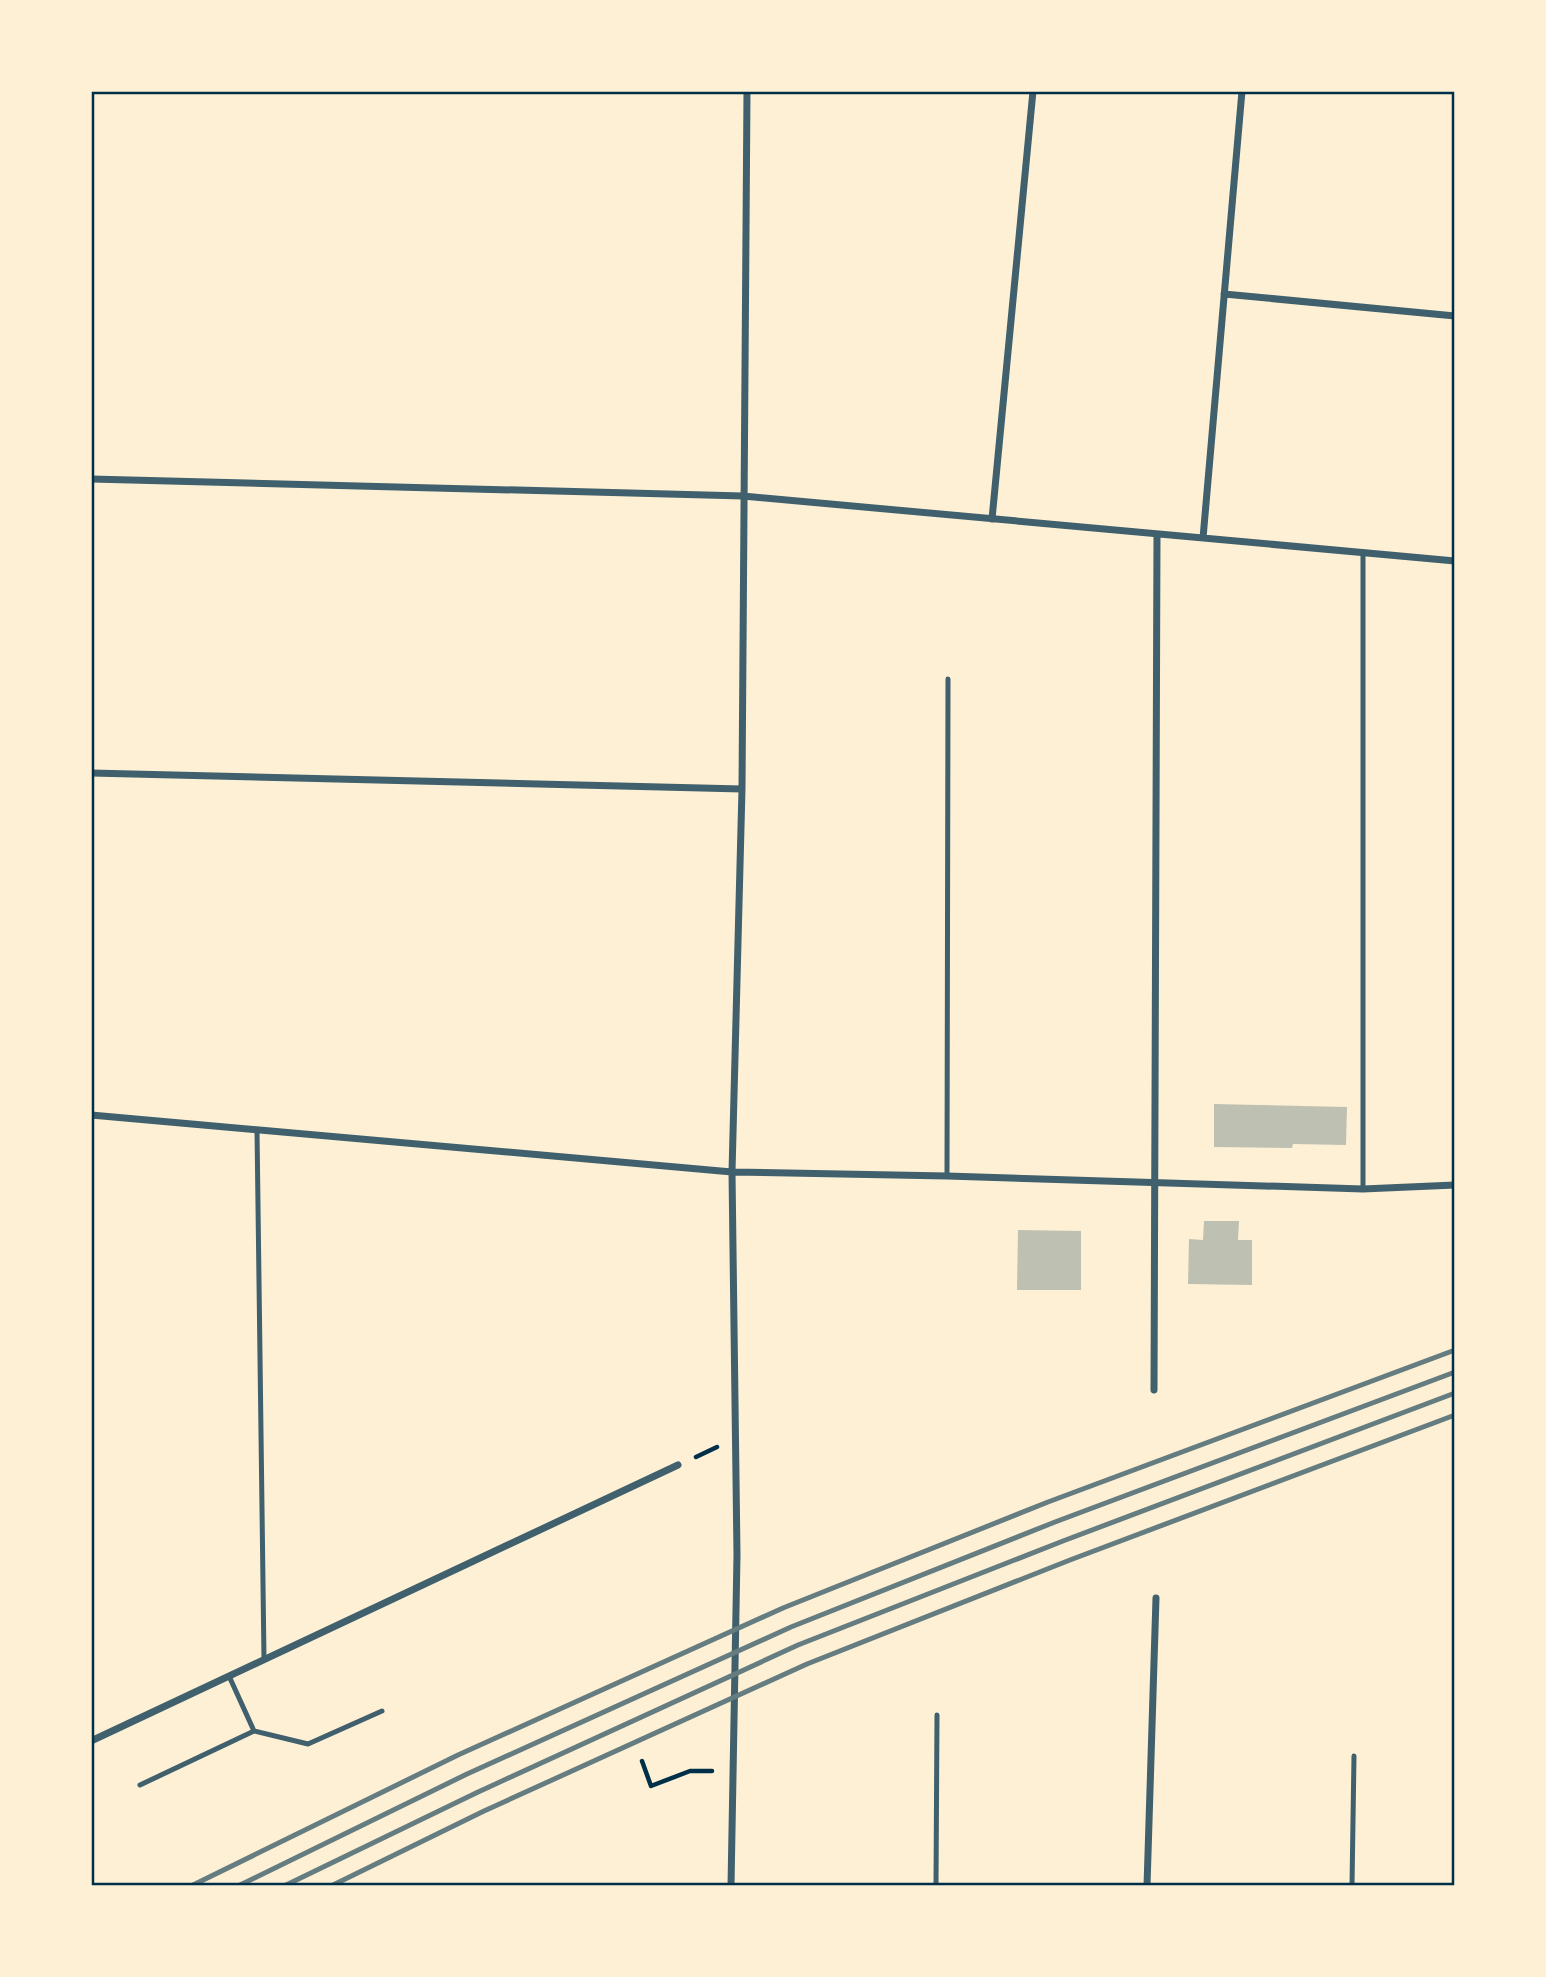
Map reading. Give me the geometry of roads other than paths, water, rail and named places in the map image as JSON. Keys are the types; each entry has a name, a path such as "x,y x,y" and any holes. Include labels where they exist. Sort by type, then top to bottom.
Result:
{"street":[{"path":"731,1886 737,1555 732,1172 742,789 747,91"},
{"path":"992,519 1033,91"},
{"path":"1203,538 1242,91"},
{"path":"1224,294 1455,316"},
{"path":"91,479 743,496 1455,561"},
{"path":"1154,1390 1157,534"},
{"path":"91,773 742,789"},
{"path":"91,1115 732,1172 1363,1189 1455,1185"},
{"path":"91,1741 678,1465"},
{"path":"1147,1886 1156,1598"}],"lane":[{"path":"1363,552 1363,1189"},
{"path":"947,1176 948,679"},
{"path":"257,1129 264,1660"},
{"path":"229,1676 254,1731"},
{"path":"140,1785 254,1731 308,1744 382,1711"},
{"path":"936,1886 937,1715"},
{"path":"1352,1886 1354,1756"}],"railway":[{"path":"191,1886 458,1755 783,1608 1048,1502 1455,1350"},
{"path":"238,1886 467,1774 791,1627 1055,1522 1455,1372"},
{"path":"284,1886 476,1793 798,1645 1063,1541 1455,1393"},
{"path":"331,1886 484,1811 807,1664 1070,1560 1455,1415"}]}
